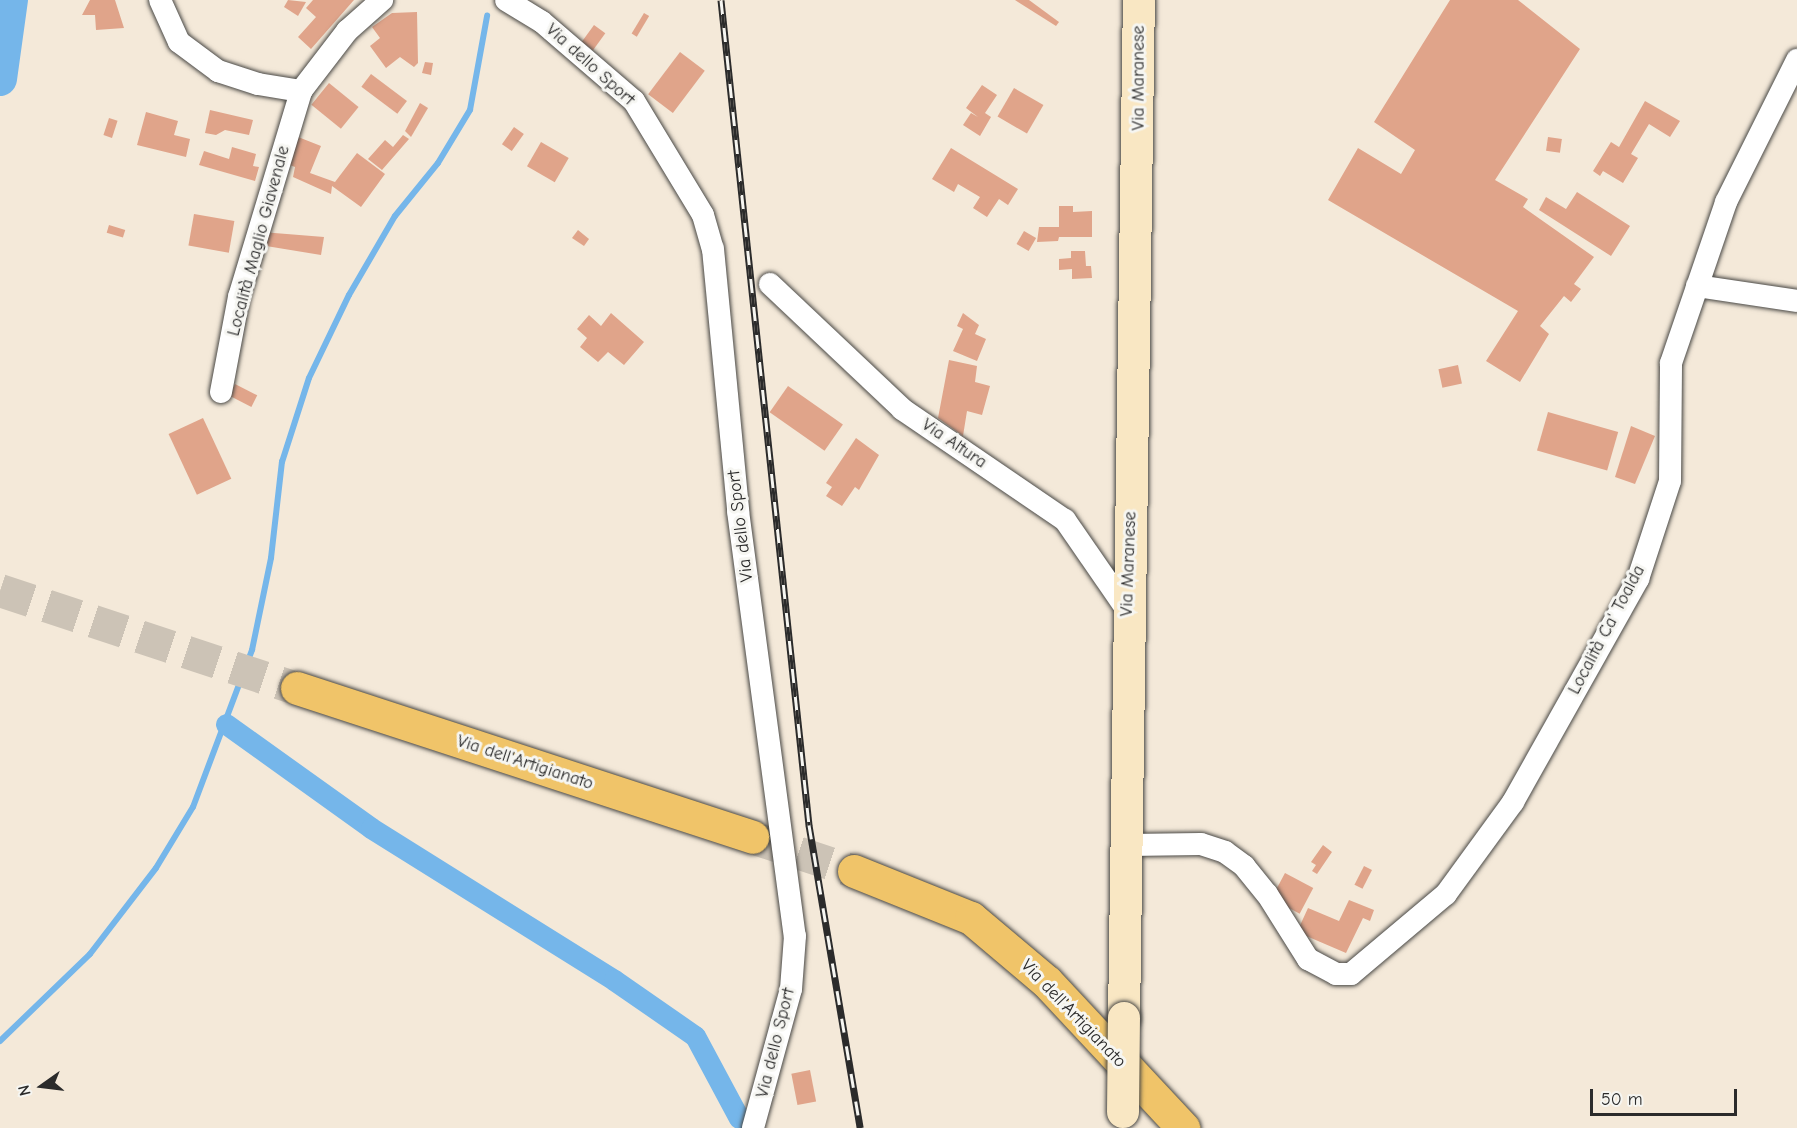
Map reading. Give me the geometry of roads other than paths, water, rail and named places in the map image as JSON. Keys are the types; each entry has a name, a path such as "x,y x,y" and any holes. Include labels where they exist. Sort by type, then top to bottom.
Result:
{"highway":[{"name":"Via dell'Artigianato","path":"297,688 752,837"},
{"name":"Via dell'Artigianato","path":"854,871 971,918 1047,982 1183,1128"}],"main road":[{"name":"Via Maranese","path":"1123,1120 1129,845 1127,610 1138,268 1139,0"}],"street":[{"path":"160,0 179,42 218,71 258,84 302,91"},
{"name":"Località Maglio Giavenale","path":"221,392 239,297 302,91 347,31 382,0"},
{"name":"Via dello Sport","path":"506,0 542,22 634,101 703,215 713,249 738,510 795,936 791,989 753,1128"},
{"name":"Località Ca' Toalda","path":"1129,845 1201,844 1225,852 1244,866 1308,959 1321,969 1351,974 1446,894 1513,802 1638,579 1670,481 1671,363 1726,202 1797,60"},
{"name":"Via Altura","path":"770,284 902,409 1065,520 1127,610"},
{"path":"1697,286 1797,301"}],"waterway":[{"path":"0,79 11,0"},
{"path":"0,1041 90,954 156,868 193,807 252,650 271,558 282,462 309,378 349,295 395,216 438,163 470,110 487,16"},
{"path":"226,724 371,828 614,980 695,1036 739,1118"}],"tunnel":[{"path":"0,590 297,688"},
{"path":"752,837 854,871"}],"railway":[{"path":"721,0 809,825 860,1128"}]}
